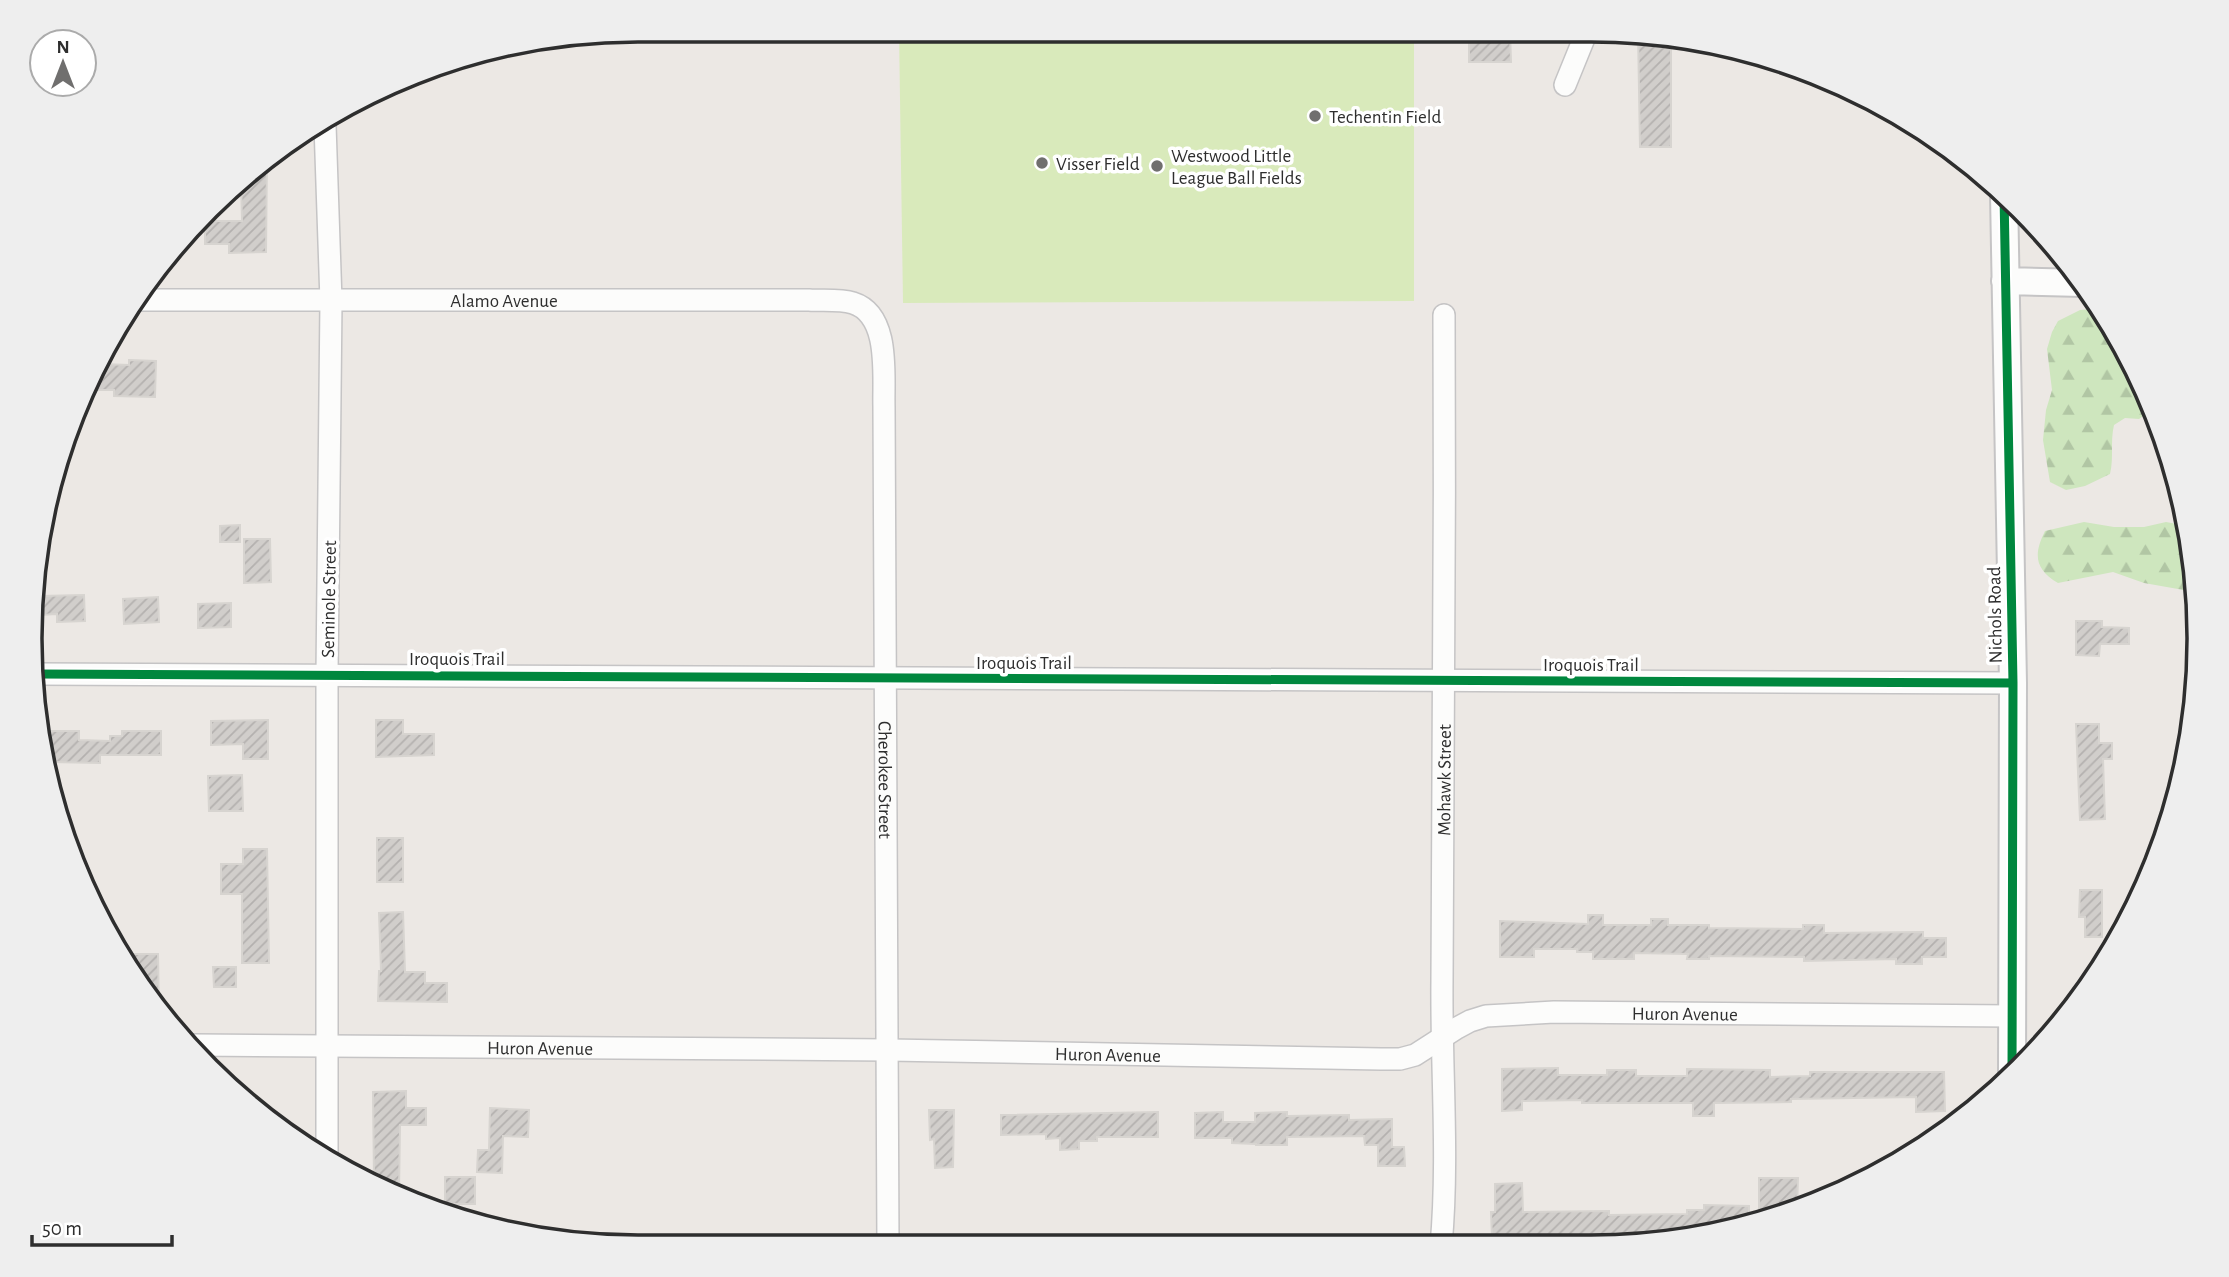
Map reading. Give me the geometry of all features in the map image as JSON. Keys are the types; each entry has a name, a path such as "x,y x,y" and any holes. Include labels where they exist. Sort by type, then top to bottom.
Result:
{"street":[{"path":"1565,85 1583,42"},
{"name":"Seminole Street","path":"325,131 331,301 327,675 327,1147"},
{"name":"Nichols Road","path":"2004,209 2013,683 2012,1060"},
{"path":"2005,281 2069,283"},
{"name":"Alamo Avenue","path":"148,300 809,300 856,304 871,316"},
{"name":"Mohawk Street","path":"1441,1235 1444,1165 1441,1039 1445,681 1444,315"},
{"name":"Cherokee Street","path":"871,316 882,342 888,1235"},
{"name":"Iroquois Trail","path":"43,674 2013,683"},
{"name":"Huron Avenue","path":"203,1045 888,1050 1400,1059 1415,1055 1470,1021 1486,1016 1521,1013 2011,1016"}],"green space":[{"name":"Westwood Little League Ball Fields","path":"899,42 1414,42 1414,301 903,303"},
{"path":"2087,309 2107,340 2144,415 2139,419 2125,418 2114,425 2110,474 2085,486 2066,490 2050,482 2043,440 2046,410 2052,390 2047,349 2058,321"},
{"path":"2084,522 2114,527 2144,527 2166,522 2176,524 2185,590 2144,583 2113,572 2058,583 2050,578 2038,561 2039,547 2045,531"}],"building":[{"path":"1469,42 1510,42 1511,62 1469,62"},
{"path":"1638,44 1671,47 1671,147 1640,147"},
{"path":"267,172 266,252 229,253 229,244 205,244 205,229 213,221 242,221 241,194"},
{"path":"129,360 156,361 155,397 114,396 114,390 97,390 110,364 129,365"},
{"path":"240,525 240,542 220,542 220,526"},
{"path":"244,539 270,539 271,582 244,583"},
{"path":"84,595 85,621 57,622 57,614 43,615 43,596"},
{"path":"158,597 159,622 124,624 123,599"},
{"path":"231,603 231,627 198,628 198,604"},
{"path":"2076,621 2102,621 2102,627 2129,628 2129,644 2100,644 2099,656 2076,655"},
{"path":"268,720 268,759 243,759 243,744 211,745 211,721"},
{"path":"376,720 403,720 403,734 434,734 434,755 376,757"},
{"path":"2076,724 2099,724 2099,743 2112,743 2112,759 2103,759 2105,819 2080,820"},
{"path":"49,731 79,731 79,740 110,741 110,736 122,736 122,731 161,731 161,755 100,755 100,763 55,762"},
{"path":"242,775 243,811 209,811 208,776"},
{"path":"377,838 403,838 403,882 377,882"},
{"path":"243,849 267,849 269,963 242,963 242,894 221,894 221,864 243,864"},
{"path":"2080,890 2102,890 2102,937 2085,937 2085,917 2079,917"},
{"path":"403,912 405,972 425,972 425,983 447,983 447,1002 378,1001 381,971 379,913"},
{"path":"1588,915 1603,915 1603,925 1651,925 1651,919 1668,919 1668,925 1709,925 1709,928 1803,929 1803,925 1824,925 1824,933 1923,932 1923,938 1946,938 1946,957 1922,957 1922,964 1896,964 1896,959 1804,961 1804,957 1709,956 1709,959 1687,959 1688,954 1634,953 1634,959 1593,959 1593,952 1577,952 1577,949 1534,949 1534,957 1500,957 1500,921 1588,924"},
{"path":"133,954 158,954 159,993"},
{"path":"213,967 236,967 236,987 214,987"},
{"path":"1558,1068 1558,1075 1607,1075 1607,1070 1636,1070 1636,1076 1687,1076 1687,1069 1770,1070 1770,1077 1810,1076 1810,1072 1944,1072 1945,1111 1916,1112 1916,1097 1714,1103 1714,1116 1693,1116 1693,1103 1582,1103 1582,1100 1522,1101 1522,1110 1502,1111 1502,1069"},
{"path":"406,1091 406,1108 426,1108 426,1125 400,1125 399,1185 374,1172 373,1092"},
{"path":"490,1108 529,1110 528,1137 503,1136 502,1173 477,1172 478,1150 489,1150"},
{"path":"929,1110 954,1110 953,1167 935,1168"},
{"path":"1158,1112 1158,1137 1097,1137 1097,1141 1079,1141 1079,1149 1060,1150 1060,1138 1046,1139 1046,1134 1001,1135 1001,1115"},
{"path":"1223,1112 1223,1122 1255,1122 1255,1113 1287,1112 1287,1116 1349,1115 1349,1120 1392,1119 1392,1147 1404,1147 1405,1166 1378,1166 1378,1145 1365,1145 1364,1136 1287,1137 1287,1145 1232,1143 1232,1138 1195,1138 1195,1113"},
{"path":"445,1177 475,1177 475,1204 445,1202"},
{"path":"1759,1178 1798,1178 1797,1198 1759,1210"},
{"path":"1522,1183 1523,1212 1687,1214 1687,1210 1704,1210 1704,1205 1749,1206 1749,1214 1707,1224 1630,1234 1492,1235 1491,1212 1495,1212 1495,1184"}],"cycle path":[{"path":"2004,210 2013,683 2012,1060"},
{"path":"43,674 2013,683"}],"place":[{"name":"Techentin Field","path":"1315,116"},
{"name":"Visser Field","path":"1042,163"},
{"name":"Westwood Little League Ball Fields","path":"1157,166"}]}
